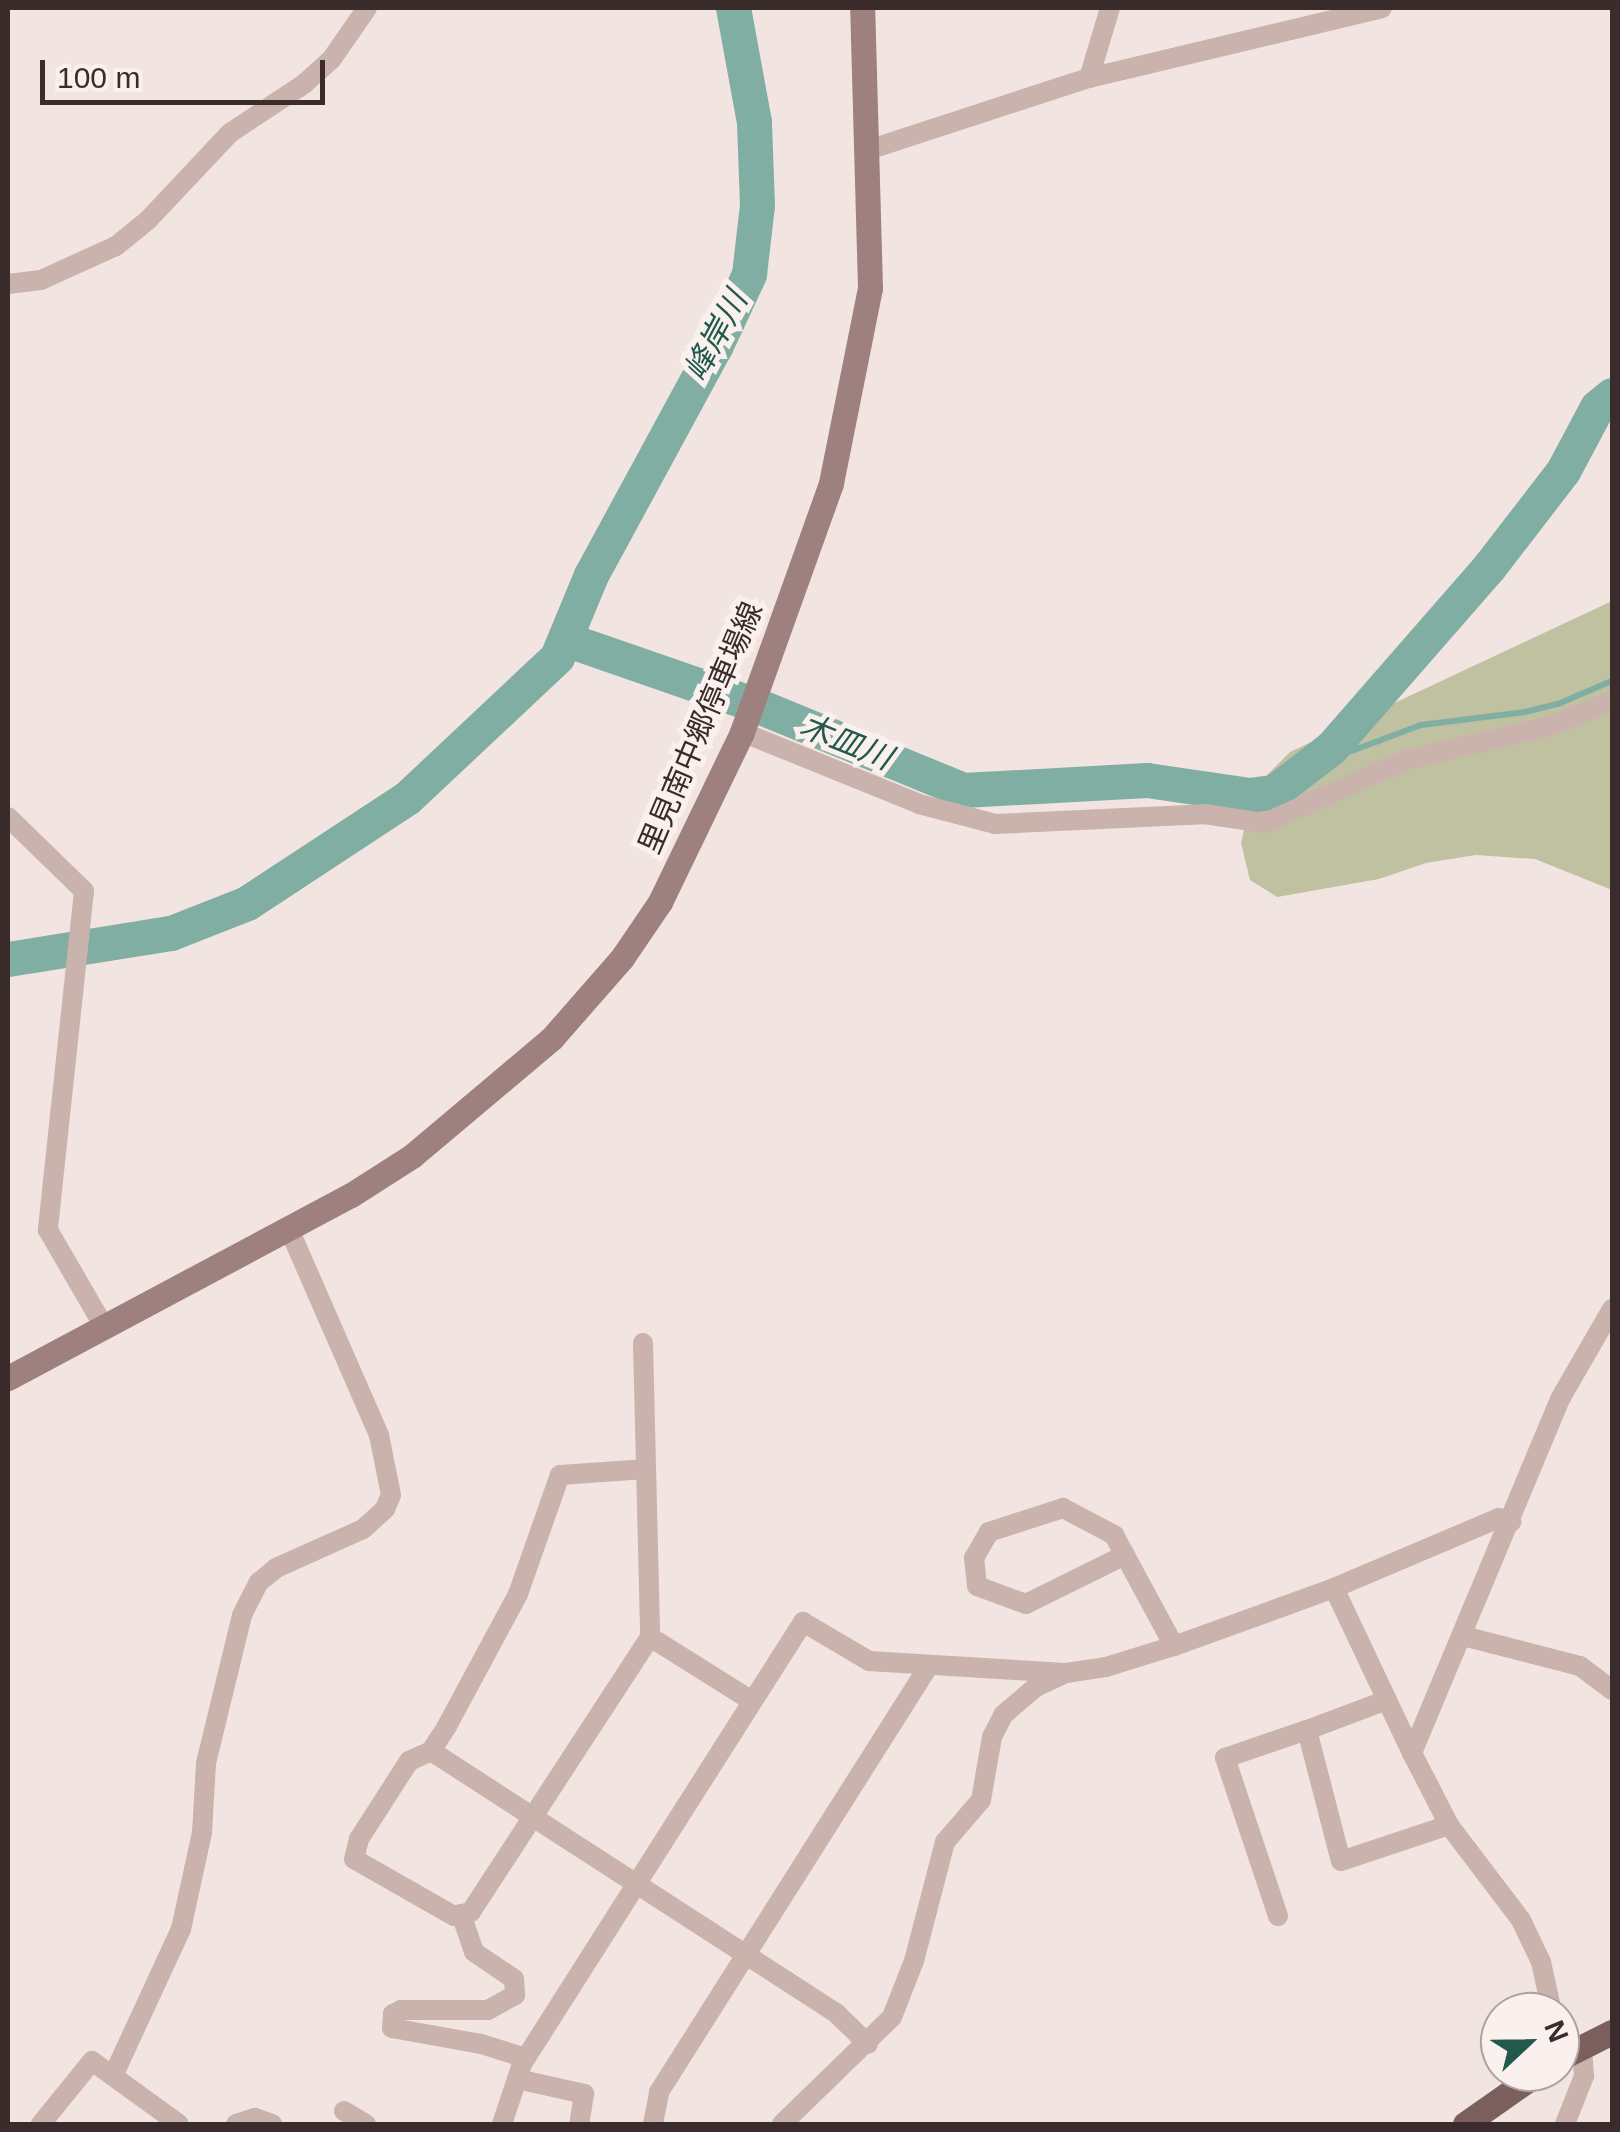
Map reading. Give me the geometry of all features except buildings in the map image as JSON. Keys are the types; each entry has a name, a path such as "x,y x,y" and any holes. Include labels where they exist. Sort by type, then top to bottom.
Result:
{"main road":[{"name":"里見南中郷停車場線","path":"8,1378 352,1194 453,1125 584,1004 660,902 711,804 743,728 831,483 870,288 862,8"},
{"path":"1580,2048 1612,2032"},
{"path":"1465,2124 1510,2092"}],"street":[{"path":"8,284 41,280 116,246 148,220 230,133 304,84 331,60 367,8"},
{"path":"1089,78 1110,8"},
{"path":"865,151 1089,78 1382,8"},
{"path":"743,728 918,804 996,824 1204,814 1265,822 1406,760 1550,726 1612,701"},
{"path":"8,817 84,891 48,1230 104,1325"},
{"path":"113,2076 181,1929 202,1833 206,1762 242,1614 259,1582 276,1568 363,1529 386,1509 391,1495 379,1435 288,1226"},
{"path":"1412,1754 1560,1400 1612,1308"},
{"path":"642,1343 646,1468 650,1637 471,1912 454,1916 354,1858 359,1840 409,1762 431,1750 518,1594 560,1475 646,1468"},
{"path":"1125,1555 1026,1604 977,1586 974,1558 989,1532 1063,1508 1114,1535 1125,1555 1174,1646"},
{"path":"502,2124 526,2058 803,1622 870,1661 1066,1673 1106,1667 1174,1646 1334,1588 1499,1518 1510,1522"},
{"path":"1334,1588 1449,1825 1521,1920 1541,1962 1548,1992"},
{"path":"1464,1636 1580,1666 1612,1690"},
{"path":"650,1637 752,1701"},
{"path":"654,2124 659,2092 928,1667"},
{"path":"782,2124 868,2044 898,2004 945,1842 984,1794 997,1722 1036,1687 1066,1673"},
{"path":"1278,1916 1225,1758 1387,1700"},
{"path":"1307,1730 1342,1861 1449,1825"},
{"path":"431,1750 836,2014 868,2044"},
{"path":"461,1914 474,1952 514,1979 515,1995 488,2010 401,2010 393,2014 392,2028 481,2044 526,2058"},
{"path":"42,2124 92,2061 179,2124"},
{"path":"517,2080 584,2094 579,2124"},
{"path":"1565,2124 1578,2092"},
{"path":"344,2111 366,2124"},
{"path":"236,2124 255,2118 272,2124"}],"green space":[{"path":"1612,601 1612,890 1535,859 1476,855 1426,863 1379,879 1277,897 1250,880 1241,843 1253,789 1290,752"}],"waterway":[{"name":"峰岸川","path":"8,959 171,933 247,903 407,798 557,657 591,575 715,347 749,274 757,205 754,122 733,8"},
{"name":"木皿川","path":"565,639 756,705 963,790 1147,780 1248,795 1274,792 1331,748 1489,567 1563,471 1597,407 1612,395"},
{"path":"1301,770 1421,725 1525,712 1558,704 1612,681"}]}
